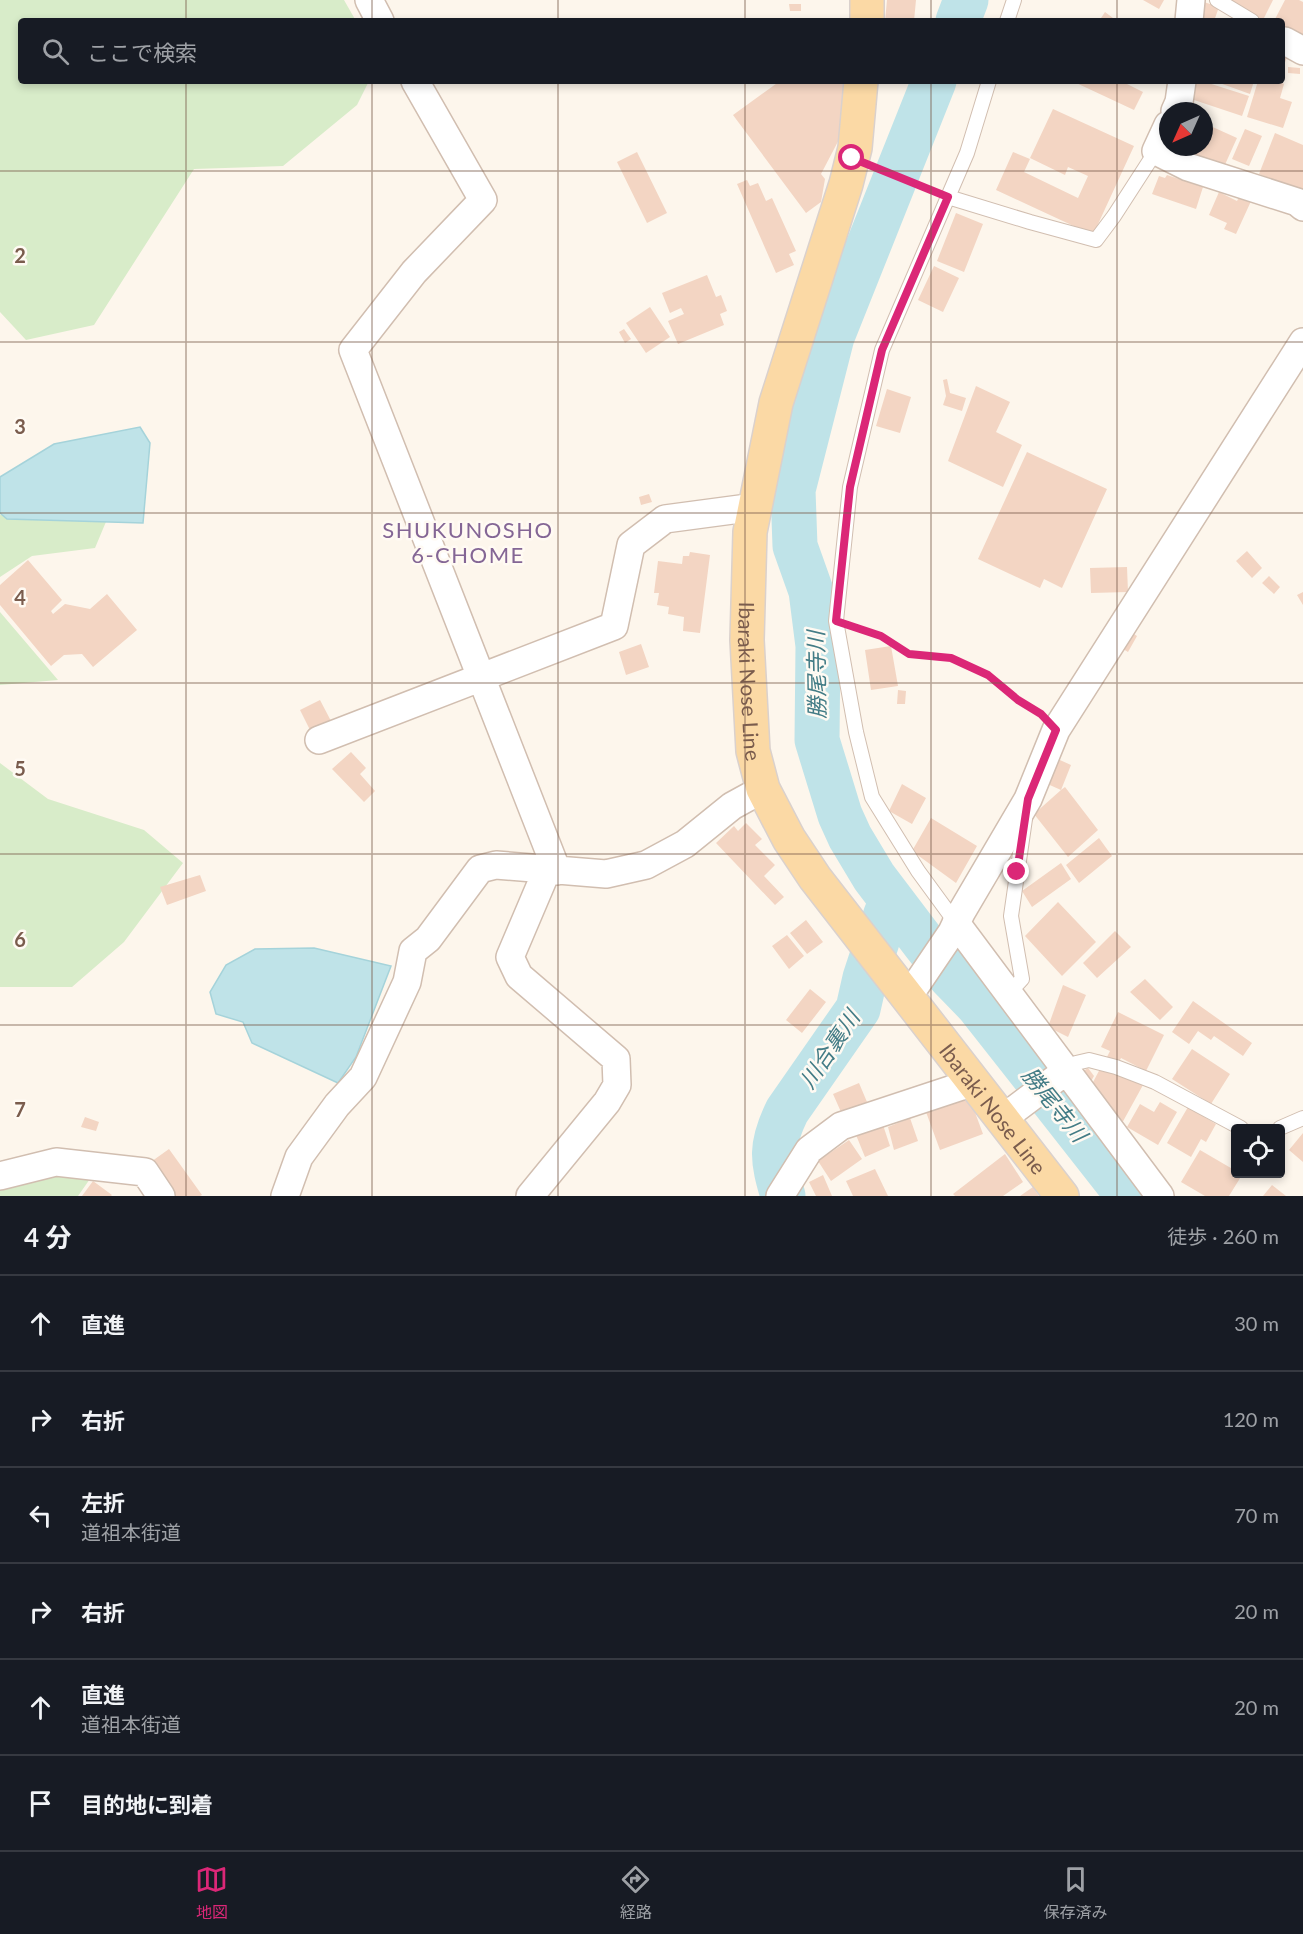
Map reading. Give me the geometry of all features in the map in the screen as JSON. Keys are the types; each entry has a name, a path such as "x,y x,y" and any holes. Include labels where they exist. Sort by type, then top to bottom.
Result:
{"main road":[{"path":"867,0 867,18"},
{"name":"Ibaraki Nose Line","path":"861,84 852,158 846,184 776,403 750,532 747,640 753,751 764,789 796,849 815,878 886,969 912,991 974,1082 1062,1196"}],"street":[{"path":"369,0 378,18"},
{"path":"1189,18 1191,0"},
{"path":"417,84 483,200 414,272 353,350 481,678 552,871 510,957 519,976 616,1059 617,1085 607,1102 530,1196"},
{"path":"1179,102 1182,84"},
{"path":"1159,144 1156,151 1188,167 1297,202 1303,207"},
{"path":"912,991 954,928 1028,799 1056,730 1303,342"},
{"path":"319,741 614,626 631,545 665,519 755,507"},
{"path":"265,1196 288,1189 299,1157 337,1105 363,1077 407,982 414,951 428,939 480,869 496,865 606,874 646,865 685,844 732,806 764,789"},
{"path":"954,928 1009,993 1160,1196"},
{"path":"1002,1119 1066,1071"},
{"path":"792,1185 809,1150 841,1126 974,1082"},
{"path":"0,1176 56,1162 145,1172 161,1196"}],"lane":[{"path":"1008,18 1014,0"},
{"path":"1217,0 1247,18"},
{"path":"954,928 872,797 856,732 836,621 850,487 882,350 967,153 988,84"},
{"path":"948,197 1096,240 1156,151"},
{"path":"1009,993 1022,979 1011,916 1028,799"},
{"path":"1066,1071 1076,1063 1089,1060 1116,1068 1155,1082 1234,1124"},
{"path":"1285,1126 1303,1118"}],"path":[{"path":"852,158 948,197"},
{"path":"836,621 881,636 909,654 951,658 988,675 1018,700 1041,714 1056,730"}],"green space":[{"path":"0,0 344,0 354,18 18,18 18,84 368,84 357,105 283,166 194,169 94,325 26,340 0,312"},
{"path":"81,497 108,517 95,548 32,556 0,577 0,515"},
{"path":"0,612 58,680 0,685"},
{"path":"0,763 48,799 144,830 183,863 124,942 72,987 0,987"},
{"path":"62,1168 92,1176 78,1196 0,1196 0,1182"}],"water":[{"path":"140,427 150,443 143,523 7,519 0,513 0,477 54,444"},
{"path":"314,948 391,966 356,1057 338,1083 252,1043 243,1022 216,1014 210,992 226,965 255,949"}],"building":[{"path":"887,0 916,0 914,18 885,18"},
{"path":"1143,0 1164,0 1159,9"},
{"path":"1198,0 1219,7 1215,18 1195,18"},
{"path":"1224,0 1273,0 1264,18 1259,18"},
{"path":"1285,0 1303,2 1303,44 1285,35 1285,18 1276,18"},
{"path":"789,4 801,4 801,11 790,11"},
{"path":"1105,12 1113,18 1101,18"},
{"path":"1285,50 1289,51 1285,62"},
{"path":"1288,67 1300,68 1300,74 1288,73"},
{"path":"776,84 844,84 844,130 821,174 825,179 821,202 806,213 733,115"},
{"path":"1078,84 1127,84 1143,92 1134,110"},
{"path":"1189,84 1211,84 1249,96 1242,116 1213,106 1213,102 1200,102 1185,97"},
{"path":"1222,84 1253,84 1250,94"},
{"path":"1257,84 1284,84 1280,98 1292,102 1283,128 1247,117"},
{"path":"1053,109 1134,146 1093,235 996,190 1013,152 1030,159 1024,172 1078,198 1088,176 1068,167 1065,175 1030,158"},
{"path":"1213,127 1237,138 1223,169 1194,156 1213,156"},
{"path":"1245,129 1262,136 1249,166 1232,159"},
{"path":"1275,133 1303,145 1303,192 1259,174"},
{"path":"637,152 667,213 647,223 617,162"},
{"path":"1167,175 1203,187 1196,209 1152,194 1159,176 1165,178"},
{"path":"747,180 750,186 758,183 766,201 772,198 796,251 789,254 794,265 776,273 737,184"},
{"path":"1219,192 1237,201 1241,193 1252,199 1236,234 1224,229 1227,223 1209,215"},
{"path":"956,213 983,224 964,272 937,261"},
{"path":"934,266 959,278 943,312 918,300"},
{"path":"707,275 716,297 721,295 727,311 720,314 724,325 678,344 668,321 684,314 681,308 670,313 662,293"},
{"path":"650,307 670,337 646,353 626,323"},
{"path":"624,329 631,339 625,343 619,332"},
{"path":"947,379 950,393 966,398 962,411 943,405 946,396 943,380"},
{"path":"976,386 1010,402 996,432 1022,445 1003,487 948,461"},
{"path":"887,389 911,397 900,433 876,426"},
{"path":"1027,452 1107,489 1062,588 1044,579 1040,588 978,559"},
{"path":"649,494 652,502 641,505 639,497"},
{"path":"1247,551 1262,568 1252,578 1236,561"},
{"path":"690,552 710,555 700,633 683,631 684,617 668,614 669,607 657,605 659,593 654,593 658,561 682,564 683,556 689,556"},
{"path":"28,560 62,600 51,611 53,614 65,604 90,609 107,594 137,630 93,667 82,654 64,655 51,666 0,605 0,585"},
{"path":"1127,567 1128,592 1091,593 1090,568"},
{"path":"1269,576 1280,587 1274,594 1262,583"},
{"path":"1303,592 1303,605 1297,595"},
{"path":"1128,630 1137,636 1128,652 1118,646"},
{"path":"641,644 649,667 626,675 619,652"},
{"path":"891,646 898,686 871,690 865,650"},
{"path":"898,690 906,691 905,704 897,704"},
{"path":"320,700 331,721 310,730 300,710"},
{"path":"351,752 366,768 360,774 375,791 364,802 332,769"},
{"path":"1051,756 1071,765 1061,790 1043,782"},
{"path":"902,784 926,798 912,824 889,811"},
{"path":"1065,787 1098,830 1068,857 1034,814"},
{"path":"931,818 977,846 956,883 912,851"},
{"path":"746,823 762,839 755,845 775,865 764,876 784,897 775,905 716,843 734,826 738,831"},
{"path":"1099,838 1112,856 1079,883 1066,865"},
{"path":"1061,863 1071,879 1032,907 1022,891"},
{"path":"200,875 206,891 167,905 160,887"},
{"path":"1058,902 1096,942 1062,976 1025,936"},
{"path":"806,920 823,942 807,954 790,933"},
{"path":"1115,931 1131,947 1097,978 1083,963"},
{"path":"787,935 804,956 789,969 772,946"},
{"path":"1145,979 1173,1007 1160,1020 1130,992"},
{"path":"1063,985 1086,995 1068,1037 1048,1027"},
{"path":"810,989 826,1002 802,1033 786,1020"},
{"path":"1193,1001 1252,1043 1243,1056 1214,1036 1211,1040 1198,1031 1189,1044 1172,1032"},
{"path":"1118,1012 1164,1035 1146,1071 1121,1058 1118,1064 1106,1059 1110,1051 1101,1047"},
{"path":"1192,1049 1230,1074 1211,1104 1172,1079"},
{"path":"1101,1067 1111,1068 1143,1085 1121,1125 1091,1086"},
{"path":"1088,1068 1094,1076 1089,1085 1080,1073"},
{"path":"859,1083 867,1102 841,1112 833,1094"},
{"path":"969,1096 983,1134 940,1150 926,1112"},
{"path":"1160,1102 1177,1112 1158,1145 1127,1127 1140,1104 1154,1112"},
{"path":"1188,1107 1216,1124 1206,1142 1201,1139 1191,1157 1167,1143"},
{"path":"85,1117 99,1122 96,1131 81,1127"},
{"path":"910,1118 918,1141 894,1150 888,1127"},
{"path":"883,1125 890,1146 865,1157 856,1135"},
{"path":"1303,1133 1303,1162 1289,1150"},
{"path":"849,1140 862,1159 831,1181 818,1161"},
{"path":"169,1149 202,1195 170,1196 148,1164"},
{"path":"1200,1150 1231,1168 1231,1178 1240,1178 1229,1196 1205,1196 1181,1182"},
{"path":"1005,1154 1023,1182 1003,1196 955,1196 953,1194"},
{"path":"875,1169 888,1196 853,1196 846,1181"},
{"path":"823,1175 832,1196 816,1196 809,1182"},
{"path":"93,1181 112,1195 82,1196"},
{"path":"1272,1185 1286,1196 1263,1196"},
{"path":"1033,1187 1039,1196 1020,1196"}],"waterway":[{"name":"勝尾寺川","path":"959,18 966,0"},
{"name":"勝尾寺川","path":"933,84 832,337 793,490 795,546 811,591 818,646 817,740 840,815 850,837 874,877 950,976 978,1005 1128,1196"},
{"name":"川合裏川","path":"783,1196 774,1153 781,1123 858,1009 865,978 886,914"}],"district":[{"name":"SHUKUNOSHO 6-CHOME","path":"468,542"}],"route":[{"path":"852,158 948,197 882,350 850,487 836,621 881,636 909,654 951,658 988,675 1018,700 1041,714 1056,730 1028,799 1017,872"}]}
